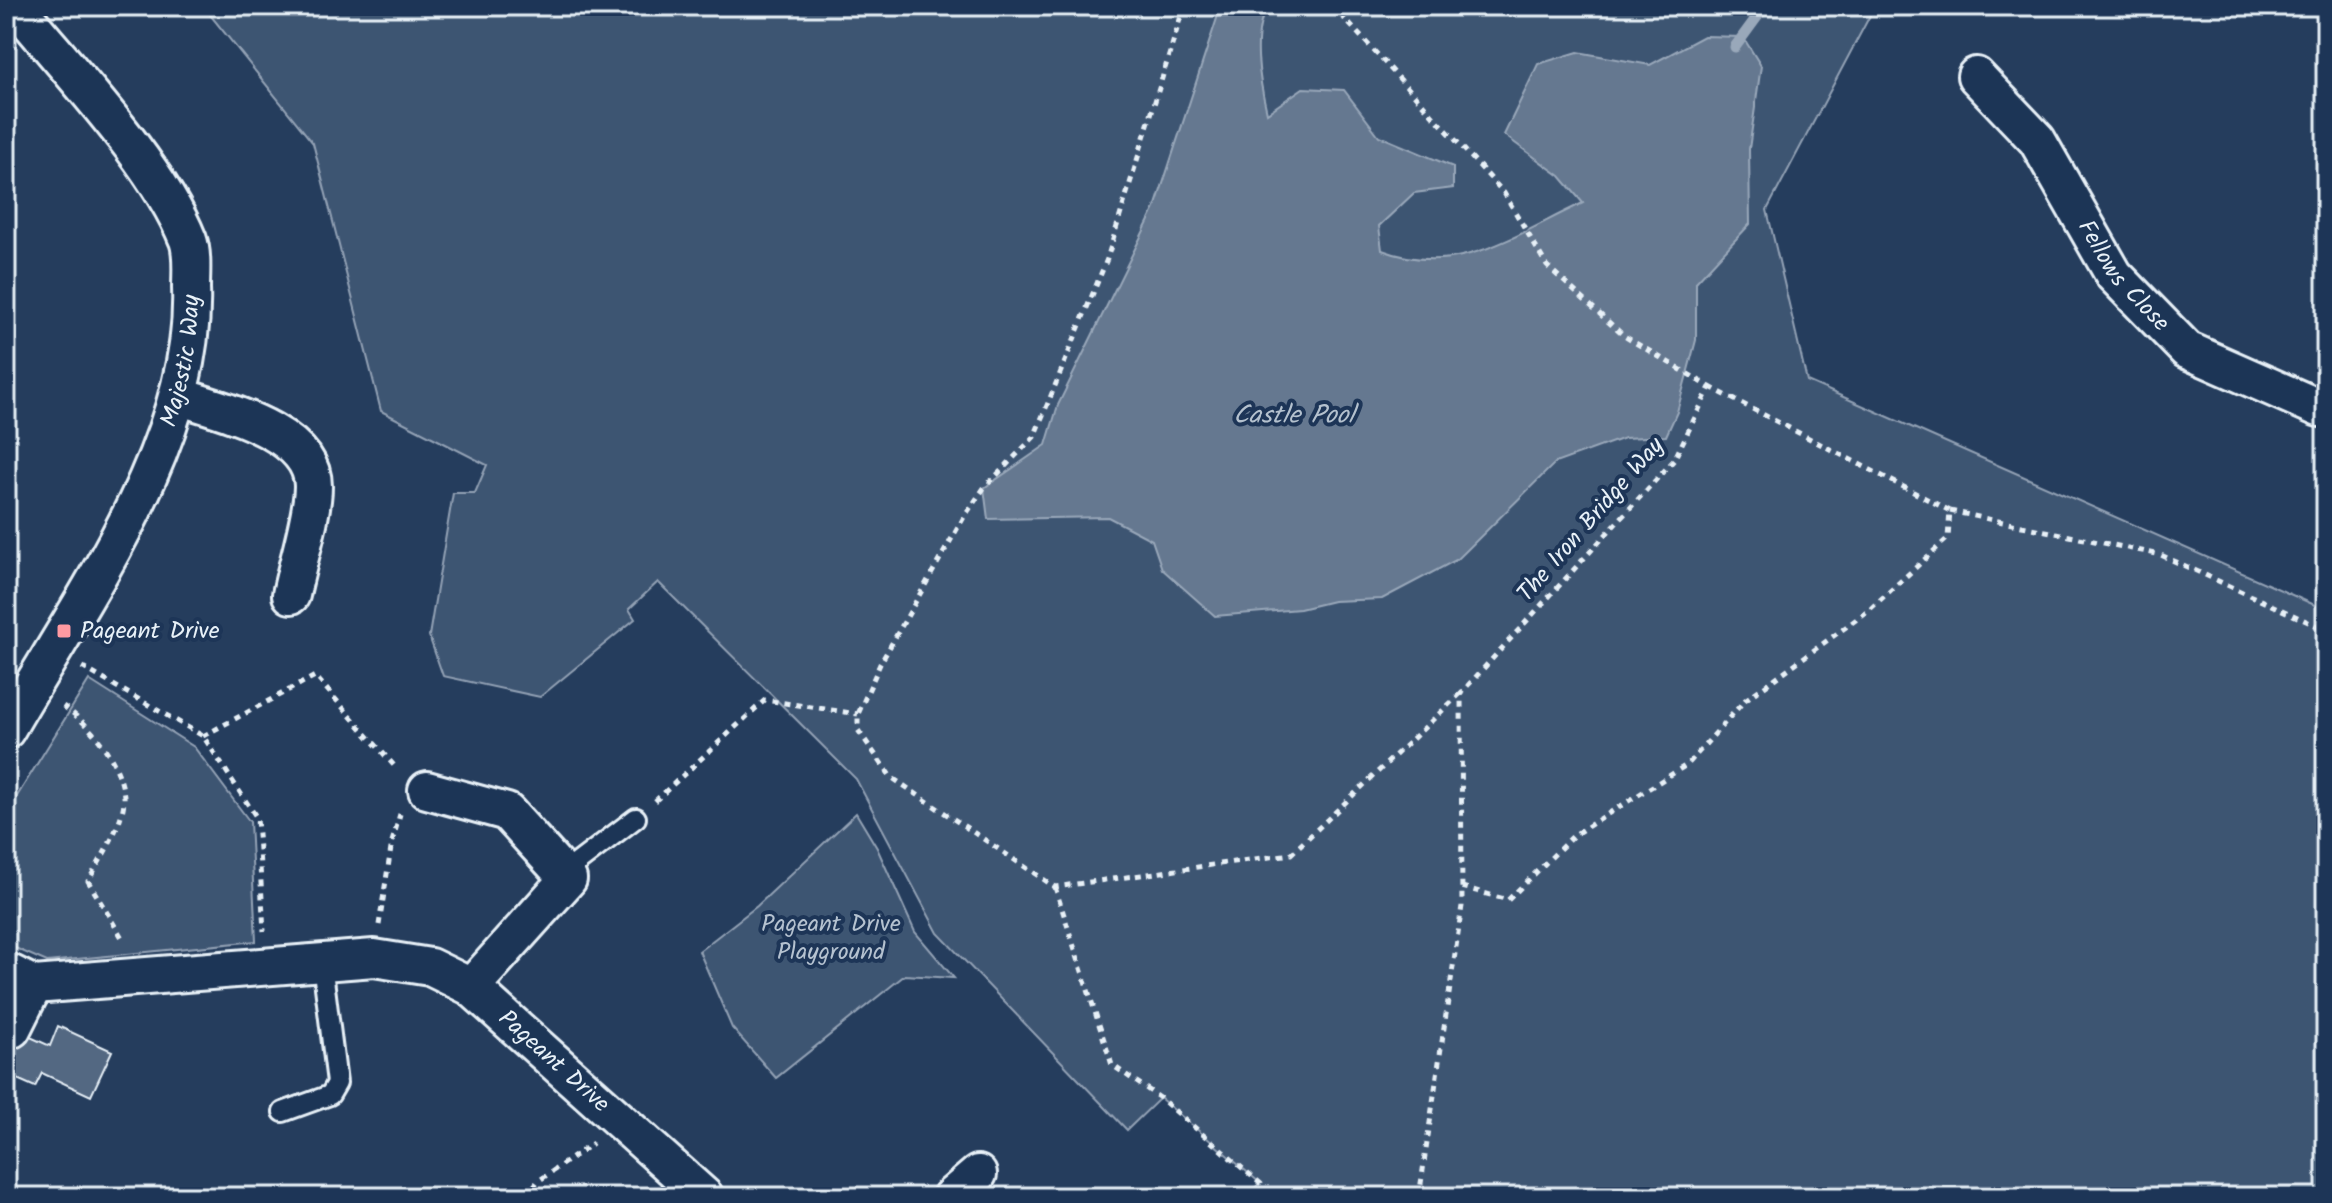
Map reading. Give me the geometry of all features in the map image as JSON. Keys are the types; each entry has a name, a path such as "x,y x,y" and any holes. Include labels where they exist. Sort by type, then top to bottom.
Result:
{"street":[{"name":"Majestic Way","path":"6,730 127,525 178,396 192,321 189,243 151,174 16,6"},
{"name":"Fellows Close","path":"1976,76 2037,140 2114,275 2187,350 2319,408 2326,407"},
{"path":"178,396 273,429 300,454 313,484 291,595"},
{"path":"418,787 507,812 568,879 471,987"},
{"name":"Pageant Drive","path":"20,978 146,976 374,958 430,967 471,987 705,1197"},
{"path":"12,1029 20,978"},
{"path":"951,1197 978,1174"}],"lane":[{"path":"568,879 577,863 636,818"},
{"path":"283,1112 330,1095 337,1083 322,963"}],"path":[{"path":"1184,6 1107,259 1034,437 984,488 964,517 880,664 858,714 858,730 891,777 1055,887 1112,1065 1160,1098 1261,1184 1263,1197"},
{"path":"1333,6 1504,193 1545,263 1624,336 1710,387 1950,511 2161,555 2326,630"},
{"name":"The Iron Bridge Way","path":"1055,887 1291,854 1461,693 1674,460 1710,387"},
{"path":"1462,887 1508,900 1574,835 1688,764 1745,700 1868,611 1948,538 1950,511"},
{"path":"53,650 203,736 257,818 266,968"},
{"path":"203,736 315,676 418,787 392,842 374,958"},
{"path":"33,685 82,719 109,756 124,798 110,844 88,881 146,976"},
{"path":"1419,1197 1462,906 1461,693"},
{"path":"636,818 765,700 858,714"},
{"path":"526,1197 537,1182 602,1137 618,1121"}],"green space":[{"path":"203,6 1875,6 1767,210 1807,381 2326,610 2326,1197 1245,1197 1260,1183 1160,1098 1127,1130 938,933 856,779 658,582 629,609 635,619 540,697 443,676 429,636 453,493 475,493 487,465 381,411 313,143"},
{"path":"89,680 194,747 250,822 256,941 47,962 6,944 6,814"},
{"name":"Pageant Drive Playground","path":"856,813 877,848 915,932 954,978 905,975 776,1078 732,1028 699,951 757,906"}],"water":[{"name":"Castle Pool","path":"1221,6 1268,6 1259,30 1258,44 1259,73 1267,113 1303,88 1344,90 1379,136 1453,167 1453,188 1414,193 1379,226 1382,250 1410,258 1436,259 1486,249 1583,203 1560,176 1504,135 1538,64 1578,52 1650,65 1704,36 1743,37 1761,66 1749,149 1750,224 1696,282 1696,340 1677,412 1666,436 1624,438 1555,463 1458,559 1382,599 1333,601 1300,609 1215,616 1162,569 1152,540 1108,517 988,519 984,488 1046,445 1058,405 1155,208"}],"building":[{"path":"6,1026 50,1046 58,1026 112,1051 91,1096 42,1073 35,1087 6,1074"}],"waterway":[{"path":"1735,47 1765,6"}],"place":[{"name":"Pageant Drive","path":"64,631"}]}
